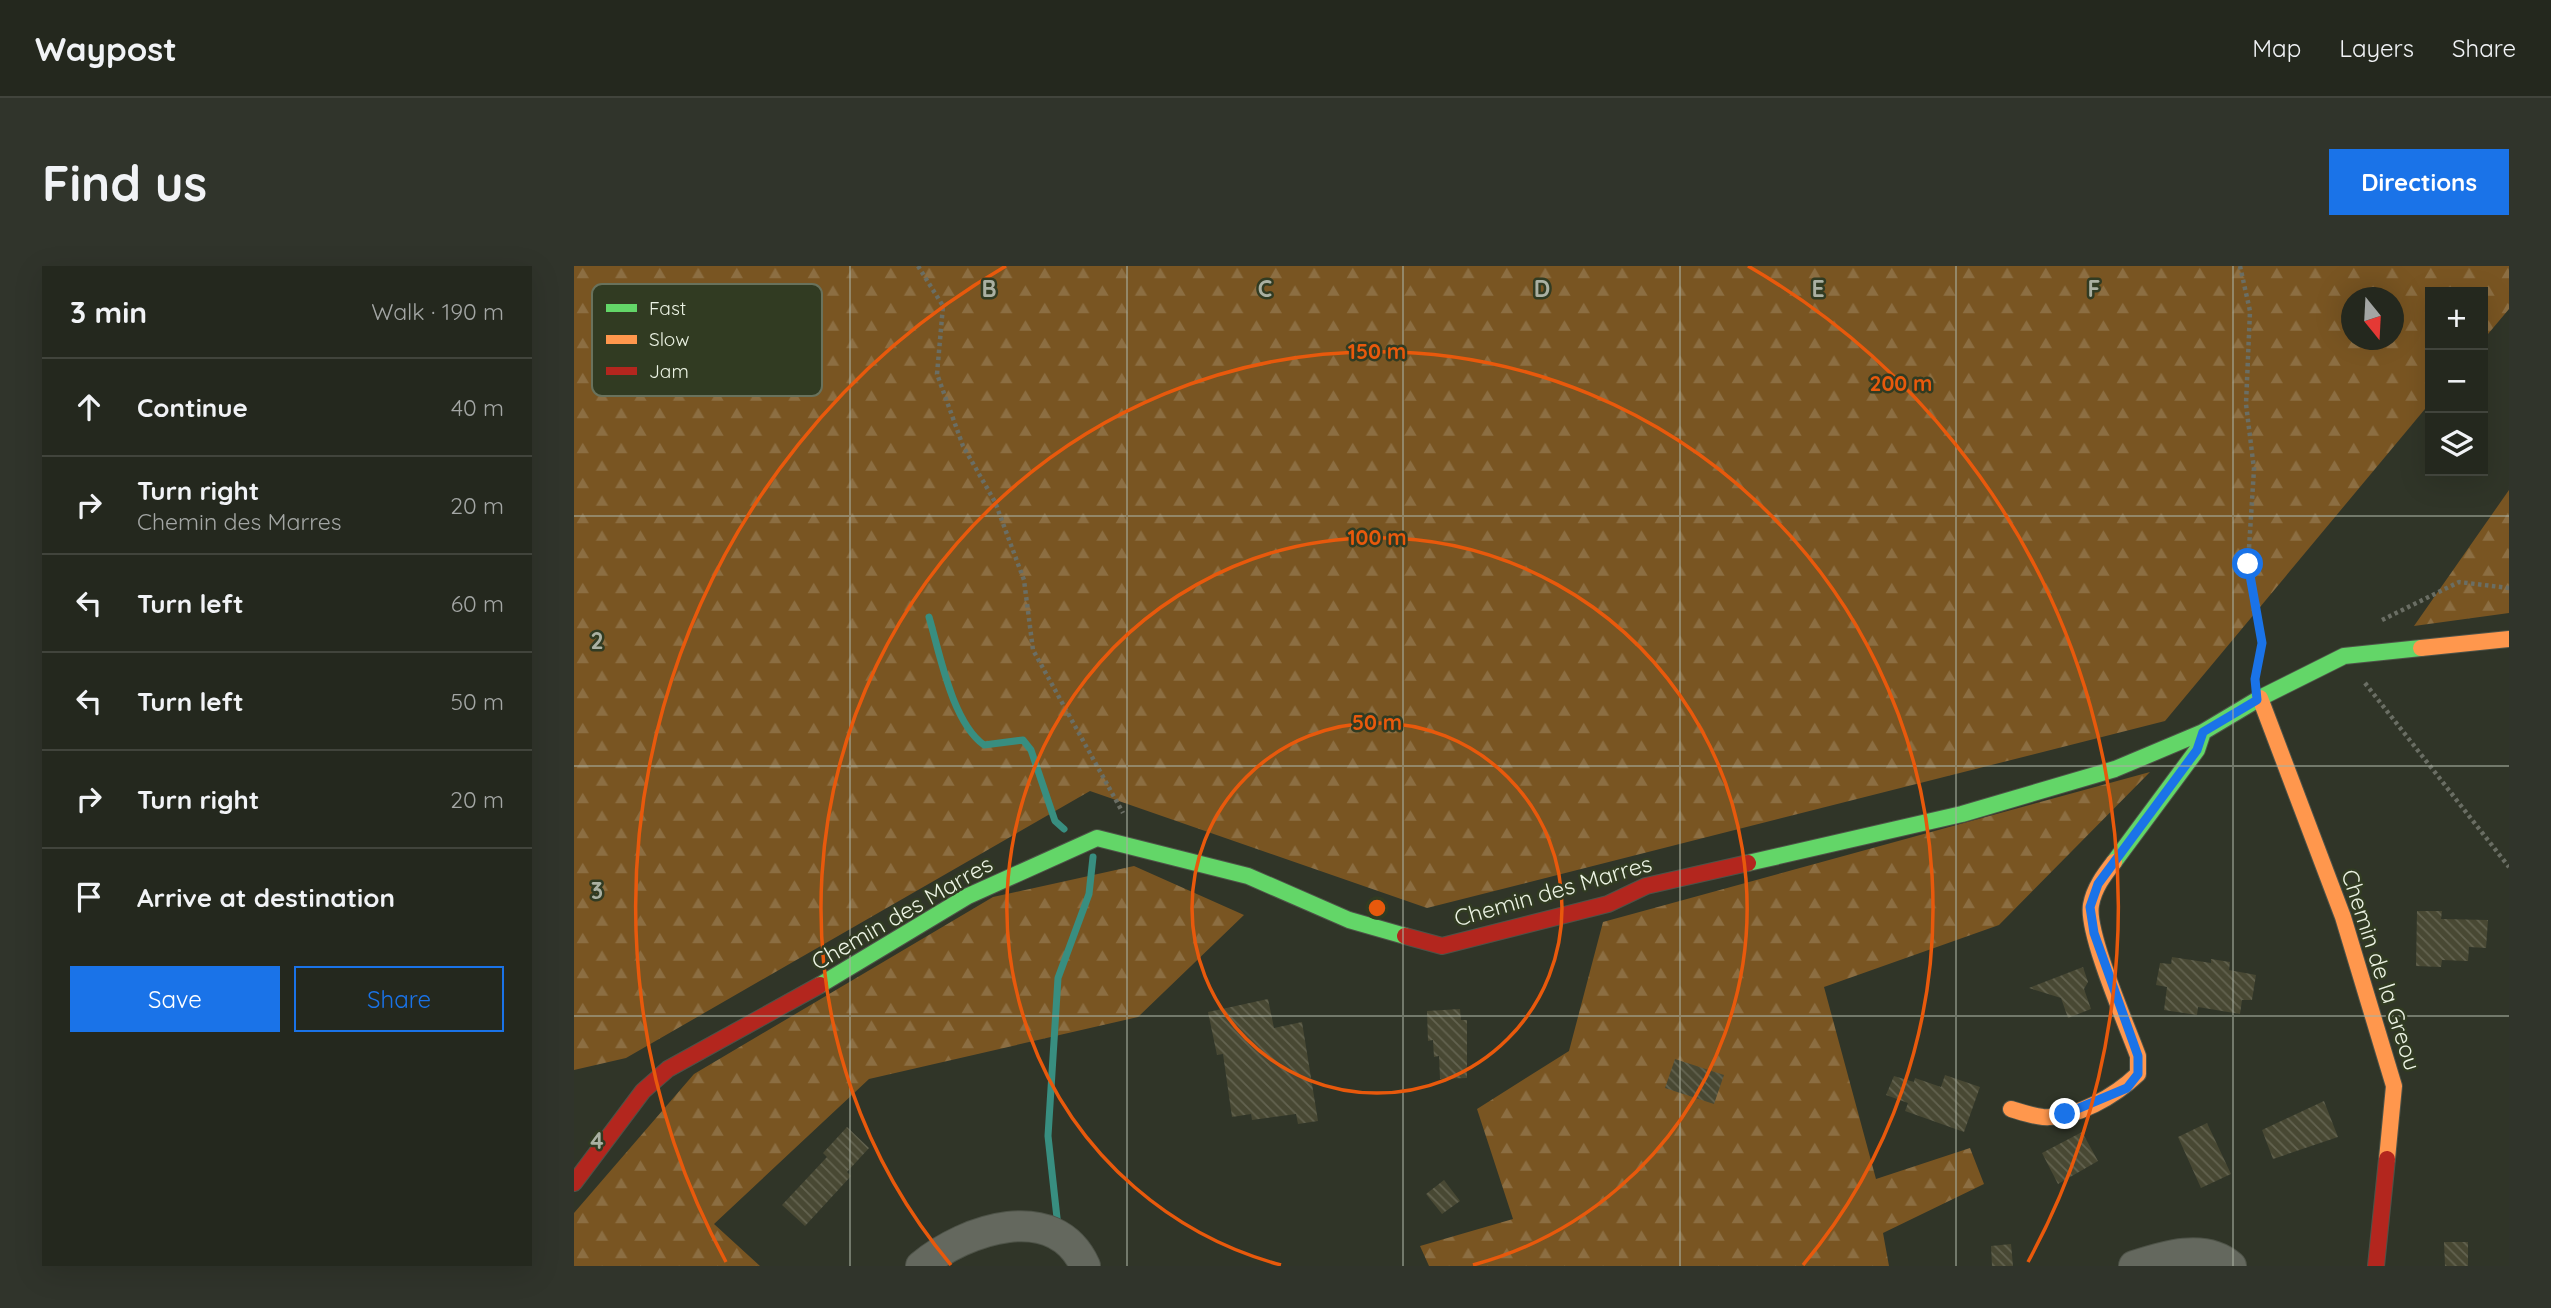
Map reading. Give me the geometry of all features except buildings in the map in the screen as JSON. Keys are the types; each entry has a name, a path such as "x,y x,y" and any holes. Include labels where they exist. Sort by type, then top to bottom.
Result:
{"street":[{"name":"Chemin des Marres","path":"574,1183 643,1091 668,1069 825,982 968,896 1097,838 1248,876 1349,920 1442,946 1608,904 1646,886 1962,814 2115,769 2203,732 2259,699 2344,656 2509,639"},
{"name":"Chemin de la Greou","path":"2259,699 2343,917 2394,1086 2376,1266"},
{"path":"2011,1109 2046,1117 2065,1114 2127,1088 2138,1074 2138,1056 2094,933 2090,907 2098,884 2197,750 2203,732"},
{"path":"921,1266 964,1242 999,1227 1031,1226 1059,1233 1079,1251 1085,1266"},
{"path":"2134,1266 2185,1253 2209,1254 2231,1266"}],"path":[{"path":"918,266 943,306 937,374 963,446 995,502 1024,580 1033,650 1144,850"},
{"path":"2240,266 2250,311 2246,404 2254,470 2248,564 2262,643 2255,679 2259,699"},
{"path":"2344,656 2509,867"}],"green space":[{"path":"574,266 2509,266 2509,309 2488,334 2488,287 2425,287 2425,409 2165,721 1427,908 1090,791 626,1058 574,1070"},
{"path":"2509,490 2509,613 2414,626"},
{"path":"2150,772 1999,925 1824,987 1876,1179 1970,1148 1984,1184 1883,1233 1889,1266 1429,1266 1420,1246 1513,1219 1477,1109 1569,1051 1603,922"},
{"path":"1134,866 1244,915 1138,1017 869,1079 714,1224 760,1266 574,1266 574,1213 694,1074 993,897"}],"waterway":[{"path":"929,617 943,668 963,720 984,745 1023,740 1031,750 1055,821 1064,829"},
{"path":"1058,1227 1048,1136 1058,978 1089,894 1093,857"}],"traffic: fast":[{"path":"1748,863 1962,814 2115,769 2203,732 2260,698 2344,656 2421,648"},
{"path":"2114,862 2197,750 2203,732"},
{"path":"820,985 968,896 1097,838 1248,876 1349,920 1405,936"}],"traffic: slow":[{"path":"2421,648 2509,639"},
{"path":"2260,698 2343,917 2394,1086 2387,1159"},
{"path":"2011,1109 2043,1117 2069,1114 2107,1098 2138,1074 2138,1056 2101,957 2091,918 2094,893 2114,862"}],"traffic: jam":[{"path":"1405,936 1442,946 1608,904 1646,886 1748,863"},
{"path":"574,1183 643,1091 668,1069 820,985"},
{"path":"2376,1266 2387,1159"}],"route":[{"path":"2065,1114 2127,1088 2138,1074 2138,1056 2094,933 2090,907 2098,884 2197,750 2203,732 2257,700 2255,679 2262,643 2257,601 2248,564"}]}
